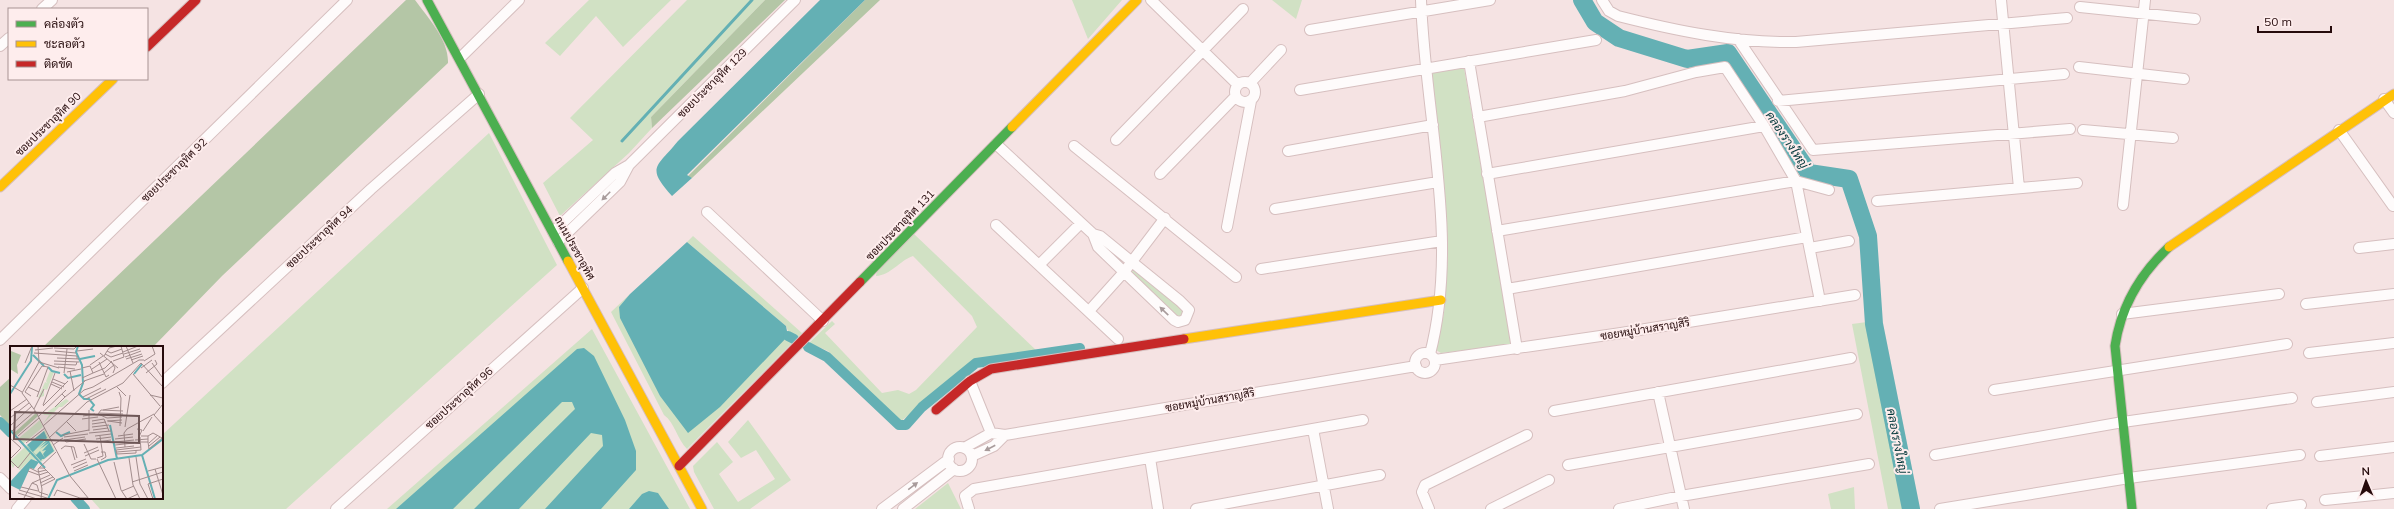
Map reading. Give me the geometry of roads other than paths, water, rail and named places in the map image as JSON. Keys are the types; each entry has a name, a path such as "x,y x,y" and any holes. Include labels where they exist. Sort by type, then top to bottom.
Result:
{"street":[{"path":"43,8 52,0"},
{"path":"148,46 196,0"},
{"name":"ซอยประชาอุทิศ 92","path":"0,340 347,0"},
{"name":"ถนนประชาอุทิศ","path":"427,0 460,58 702,509"},
{"path":"460,58 519,0"},
{"name":"ซอยประชาอุทิศ 129","path":"553,232 615,173 629,165 795,0"},
{"name":"ซอยประชาอุทิศ 131","path":"679,466 1137,0"},
{"path":"1151,0 1237,84"},
{"path":"1421,0 1442,241 1441,300 1432,357"},
{"path":"1310,30 1490,0"},
{"path":"1602,0 1609,11 1618,16 1692,34 1768,42 1796,42 2067,18"},
{"path":"2001,0 2018,188"},
{"path":"2123,205 2145,0"},
{"path":"2080,7 2195,19"},
{"path":"1116,140 1243,9"},
{"path":"0,46 8,39"},
{"path":"1738,39 1811,149 1818,151 2070,129"},
{"path":"1300,90 1596,40"},
{"path":"1250,83 1281,50"},
{"path":"1469,61 1517,348"},
{"path":"1478,117 1625,91 1722,66 1731,75 1764,126 1796,181 1820,301"},
{"path":"2079,67 2184,79"},
{"path":"1778,101 2064,74"},
{"name":"ซอยประชาอุทิศ 90","path":"0,187 112,80"},
{"path":"1237,84 1244,82 1250,83"},
{"path":"1227,227 1251,101 1255,92 1250,83"},
{"path":"1235,97 1234,91 1237,84"},
{"name":"ซอยประชาอุทิศ 94","path":"163,382 371,189 479,94"},
{"path":"2132,509 2115,346 2116,327 2128,297 2160,254 2176,240 2384,99 2394,94"},
{"path":"1235,97 1244,102 1251,101"},
{"path":"1160,174 1235,97"},
{"path":"2384,99 2394,113"},
{"path":"1288,151 1433,125"},
{"path":"1487,174 1764,126"},
{"path":"2083,130 2130,132 2173,138"},
{"path":"2339,130 2393,206"},
{"path":"996,144 1093,234 1098,247 1174,320 1178,322 1185,320 1189,314 1189,309 1100,236 1093,234"},
{"path":"1074,146 1165,218 1236,277"},
{"name":"ซอยประชาอุทิศ 129","path":"558,242 620,182 629,165"},
{"path":"1497,231 1796,181 1829,190"},
{"path":"1275,209 1438,182"},
{"path":"1877,201 2077,183"},
{"path":"707,212 823,321"},
{"path":"1089,311 1124,272 1165,218"},
{"path":"1040,264 1081,223"},
{"path":"996,225 1040,264 1118,339"},
{"path":"1507,289 1807,237"},
{"path":"1261,269 1442,241"},
{"path":"1810,248 1849,241"},
{"path":"2359,248 2394,244"},
{"name":"ซอยประชาอุทิศ 96","path":"336,509 583,288"},
{"path":"2122,314 2279,294"},
{"path":"2306,304 2394,294"},
{"name":"ซอยหมู่บ้านสราญสิริ","path":"1416,366 1419,355 1432,357 1517,348 1855,295"},
{"path":"936,410 970,381 991,370 1441,300"},
{"path":"2309,353 2394,343"},
{"path":"1994,390 2287,344"},
{"name":"ซอยหมู่บ้านสราญสิริ","path":"1416,366 1420,371 1428,372 1434,367 1432,357"},
{"path":"1554,410 1851,358"},
{"name":"ซอยหมู่บ้านสราญสิริ","path":"991,433 1004,435 1416,366"},
{"path":"882,509 949,459 954,450 964,448 991,433 970,381"},
{"path":"1658,392 1684,509"},
{"path":"2317,402 2394,392"},
{"path":"1935,455 2123,422 2292,398"},
{"path":"1568,465 1857,414"},
{"path":"969,509 965,496 974,489 1363,420"},
{"path":"1313,430 1328,509"},
{"path":"1429,509 1422,492 1425,485 1527,434"},
{"path":"972,456 994,446 1004,435"},
{"path":"2320,456 2394,447"},
{"path":"964,448 972,456"},
{"path":"1940,509 2128,478 2300,455"},
{"path":"949,459 954,469 960,471 967,469 971,463 972,456"},
{"path":"1150,458 1158,509"},
{"path":"1619,509 1681,496 1869,464"},
{"path":"903,509 954,469"},
{"path":"1196,509 1380,475"},
{"path":"0,478 10,488"},
{"path":"1491,509 1549,480"},
{"path":"2325,500 2394,493"},
{"path":"2272,509 2301,505"}],"water":[{"path":"820,0 865,0 687,175 692,178 672,196 659,179 657,168 660,163 678,141"},
{"path":"687,242 786,326 788,336 720,407 688,433 660,396 620,318 619,307 630,294"},
{"path":"584,348 594,356 625,420 636,451 636,470 601,509 545,509 603,446 602,435 591,433 519,509 474,509 575,409 572,402 562,402 453,509 396,509 577,349"},
{"path":"649,491 658,493 669,509 629,509 642,494"}],"waterway":[{"path":"622,141 752,0"},
{"name":"คลองรางใหญ่","path":"1582,0 1595,22 1619,38 1687,59 1728,53 1809,173 1849,179 1868,236 1874,324 1911,509"},
{"path":"788,336 794,339"},
{"path":"808,347 827,357 899,425 906,425 922,407 976,363 1080,348"},
{"path":"0,422 10,432"},
{"path":"76,499 85,509"}]}
